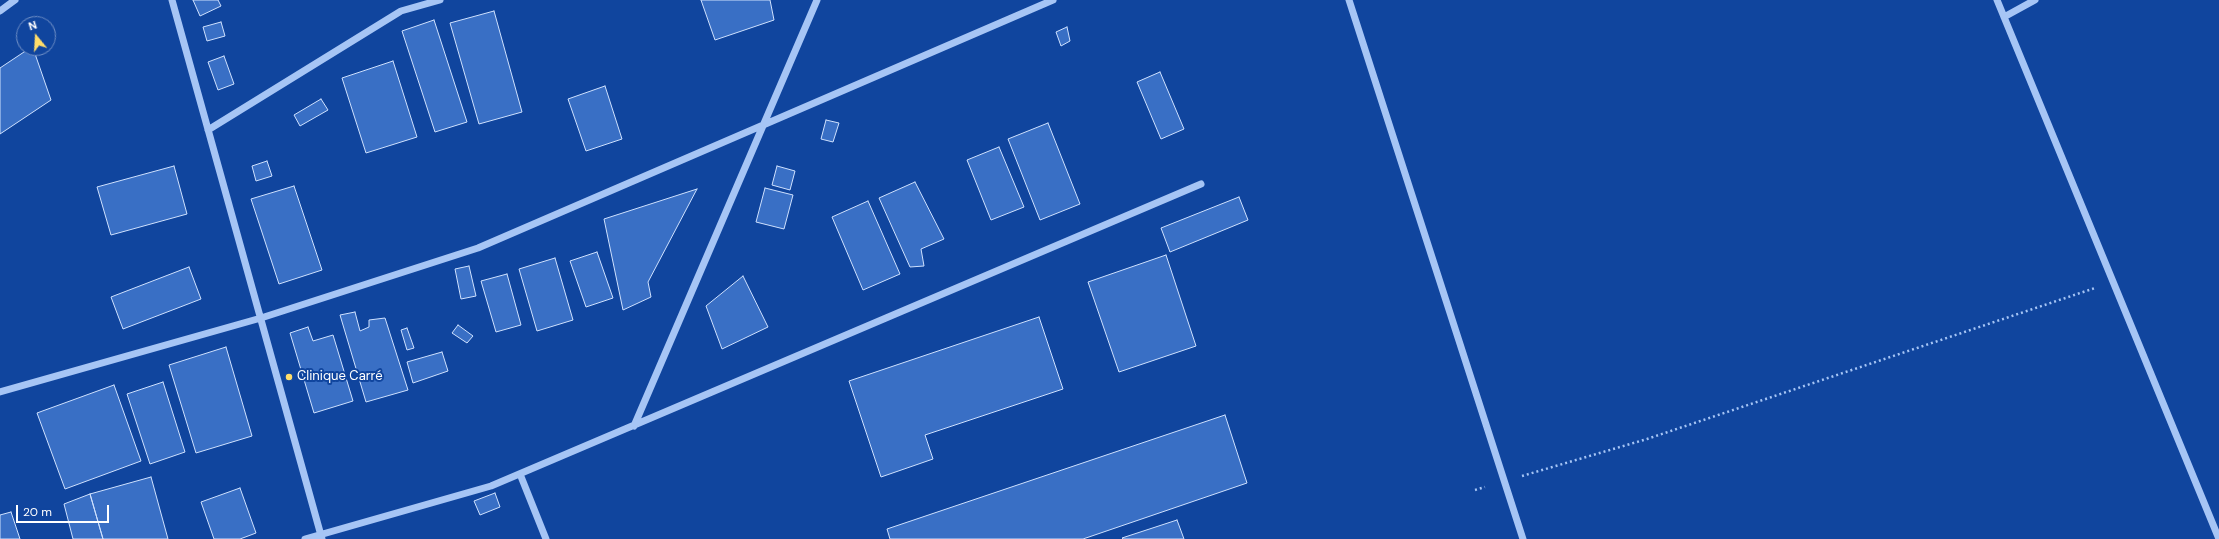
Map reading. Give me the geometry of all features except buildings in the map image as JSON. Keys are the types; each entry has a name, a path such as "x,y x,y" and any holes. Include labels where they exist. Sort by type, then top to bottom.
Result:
{"street":[{"path":"0,11 15,0"},
{"path":"172,0 322,537"},
{"path":"208,130 401,11 440,0"},
{"path":"634,426 817,0"},
{"path":"0,392 261,318 478,248 1053,0"},
{"path":"1349,0 1523,539"},
{"path":"1997,0 2219,539"},
{"path":"2004,17 2035,0"},
{"path":"305,539 322,537 491,486 1200,184"},
{"path":"520,474 546,539"}],"path":[{"path":"1475,490 1647,439 2113,282"}],"place":[{"name":"Clinique Carré","path":"289,377"}]}
